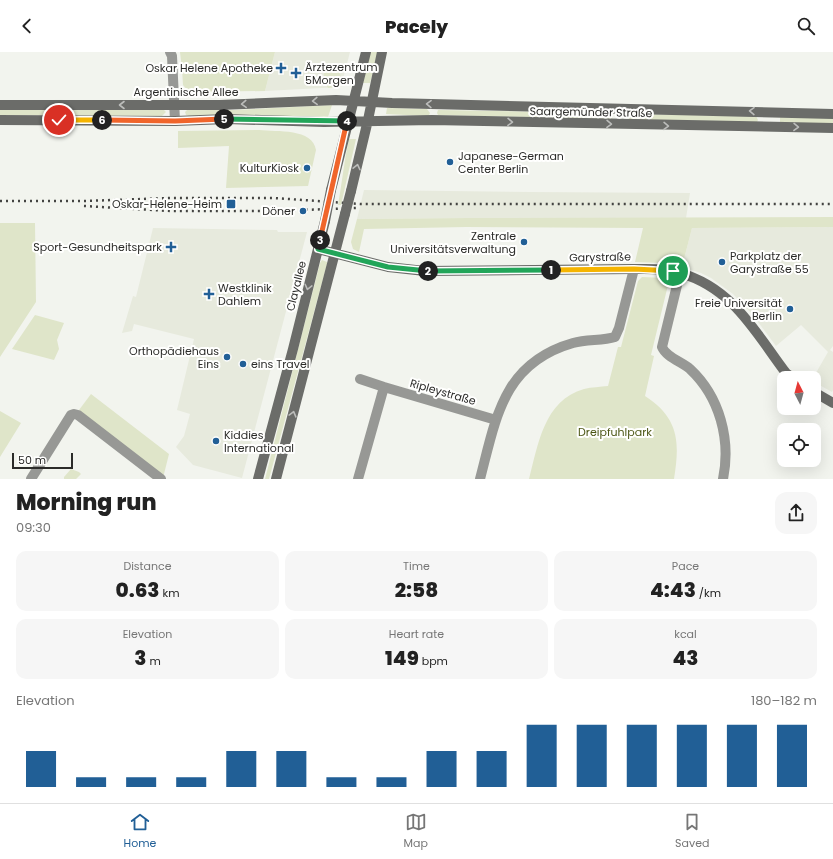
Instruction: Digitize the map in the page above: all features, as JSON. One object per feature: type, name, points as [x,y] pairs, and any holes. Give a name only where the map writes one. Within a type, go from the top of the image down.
[{"type":"main road","name":"Clayallee","points":[[258,479],[293,349],[366,52]]},
{"type":"main road","points":[[276,479],[344,220],[368,120],[382,52]]},
{"type":"main road","name":"Argentinische Allee","points":[[0,105],[220,105],[327,100],[372,102]]},
{"type":"main road","name":"Saargemünder Straße","points":[[372,102],[833,114]]},
{"type":"main road","points":[[0,120],[175,121],[233,119],[324,122],[348,121]]},
{"type":"main road","name":"Saargemünder Straße","points":[[348,121],[432,120],[833,128]]},
{"type":"main road","name":"Garystraße","points":[[318,249],[388,267],[425,271],[634,269],[680,273],[708,285],[732,302],[748,320],[786,371]]},
{"type":"main road","points":[[821,396],[833,403]]},
{"type":"street","points":[[170,52],[172,56],[175,121]]},
{"type":"street","points":[[480,479],[496,420],[504,399],[513,383],[538,358],[552,351],[573,343],[615,337],[619,328],[634,269]]},
{"type":"street","points":[[680,273],[662,347],[668,354],[690,370],[704,386],[714,403],[722,423],[725,440],[726,450],[723,479]]},
{"type":"street","name":"Ripleystraße","points":[[360,379],[384,388],[496,420]]},
{"type":"street","points":[[358,479],[384,388]]},
{"type":"street","points":[[31,479],[71,415],[74,414],[78,415],[161,479]]},
{"type":"shaded area","points":[[275,52],[350,52],[341,87],[265,91]]},
{"type":"shaded area","points":[[364,190],[690,193],[686,218],[357,219]]},
{"type":"shaded area","name":"Freie Universität Berlin","points":[[833,227],[833,346],[830,350],[833,352],[832,392],[821,386],[821,371],[817,371],[828,352],[801,325],[776,346],[752,314],[733,294],[711,278],[682,267],[692,228]]},
{"type":"shaded area","points":[[153,228],[277,230],[278,232],[307,232],[242,478],[193,465],[176,447],[184,436],[190,414],[177,410],[194,339],[134,324],[132,331],[122,333],[133,296],[136,297]]},
{"type":"green space","points":[[180,52],[275,52],[265,91],[189,92],[183,85]]},
{"type":"green space","points":[[370,52],[378,52],[370,83],[363,83]]},
{"type":"green space","points":[[329,68],[335,69],[340,73],[341,85],[338,87],[328,88],[324,81],[324,72]]},
{"type":"green space","points":[[332,105],[328,117],[189,116],[186,115],[185,112],[187,110],[234,110]]},
{"type":"green space","points":[[387,108],[427,109],[430,113],[426,116],[386,114]]},
{"type":"green space","points":[[0,109],[164,110],[166,112],[162,116],[0,115]]},
{"type":"green space","points":[[438,110],[610,113],[613,116],[612,119],[438,115]]},
{"type":"green space","points":[[628,115],[756,116],[758,120],[757,122],[629,120]]},
{"type":"green space","points":[[780,117],[833,118],[833,124],[780,123]]},
{"type":"green space","points":[[259,130],[293,132],[308,138],[313,143],[316,150],[308,186],[226,188],[229,146],[178,148],[178,131]]},
{"type":"green space","points":[[349,139],[356,139],[341,205],[338,205],[346,156]]},
{"type":"green space","points":[[833,217],[833,227],[692,228],[682,267],[662,263],[635,262],[643,228],[466,227],[364,229],[359,252],[353,249],[351,242],[357,219]]},
{"type":"green space","points":[[0,223],[35,223],[36,302],[0,357]]},
{"type":"green space","points":[[322,260],[327,262],[327,264],[269,479],[265,479],[320,263]]},
{"type":"green space","name":"Dreipfuhlpark","points":[[642,277],[665,278],[669,281],[651,355],[654,356],[645,396],[665,413],[671,422],[676,442],[677,454],[674,479],[529,479],[540,438],[551,413],[560,403],[571,395],[584,389],[608,386],[618,347],[621,347],[638,281]]},
{"type":"green space","points":[[35,315],[64,323],[57,340],[59,349],[54,360],[12,349]]},
{"type":"green space","points":[[91,394],[169,454],[163,478],[79,410]]},
{"type":"green space","points":[[0,411],[21,423],[0,457]]},
{"type":"green space","points":[[71,469],[81,474],[76,479],[64,479],[64,477]]},
{"type":"railway","points":[[0,201],[274,198],[361,204],[833,204]]},
{"type":"railway","points":[[84,206],[170,211],[275,211],[356,208]]},
{"type":"place","name":"Oskar Helene Apotheke","points":[[281,68]]},
{"type":"place","name":"Ärztezentrum 5Morgen","points":[[296,73]]},
{"type":"place","name":"Japanese-German Center Berlin","points":[[450,162]]},
{"type":"place","name":"KulturKiosk","points":[[307,168]]},
{"type":"place","name":"Oskar-Helene-Heim","points":[[231,204]]},
{"type":"place","name":"Döner","points":[[303,211]]},
{"type":"place","name":"Zentrale Universitätsverwaltung","points":[[524,242]]},
{"type":"place","name":"Sport-Gesundheitspark","points":[[171,247]]},
{"type":"place","name":"Parkplatz der Garystraße 55","points":[[722,262]]},
{"type":"place","name":"Westklinik Dahlem","points":[[209,294]]},
{"type":"place","name":"Freie Universität Berlin","points":[[790,309]]},
{"type":"place","name":"Orthopädiehaus Eins","points":[[227,357]]},
{"type":"place","name":"eins Travel","points":[[243,364]]},
{"type":"place","name":"Kiddies International","points":[[216,441]]},
{"type":"route","points":[[59,120],[175,121],[260,119],[324,122],[348,121],[318,249],[388,267],[425,271],[634,269],[673,271]]}]
